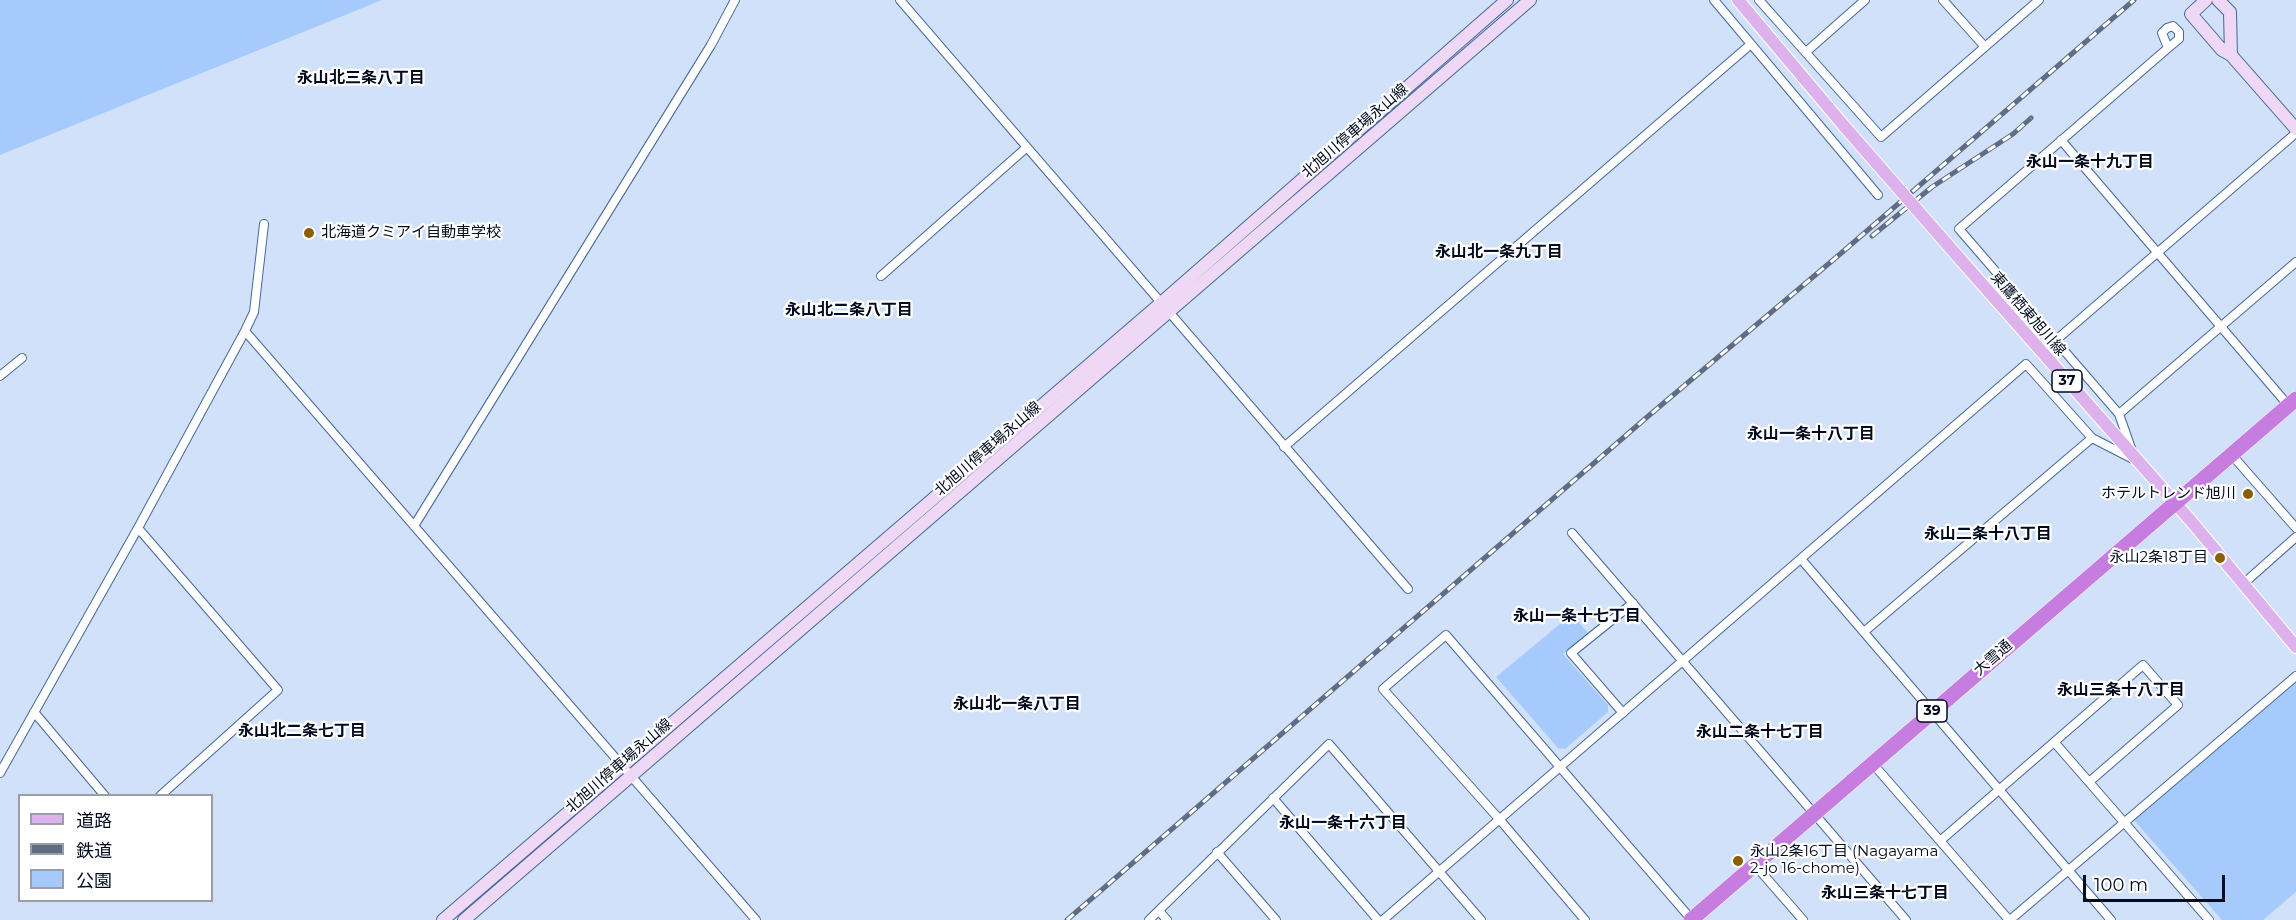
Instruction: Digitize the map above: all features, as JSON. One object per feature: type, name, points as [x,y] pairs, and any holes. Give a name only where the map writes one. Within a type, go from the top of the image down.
[{"type":"highway","name":"大雪通","points":[[1692,920],[2292,402]]},
{"type":"main road","name":"北旭川停車場永山線","points":[[464,920],[1164,308],[1507,0]]},
{"type":"main road","name":"東鷹栖東旭川線","points":[[1738,0],[1844,126],[2174,503],[2296,647]]},
{"type":"main road","points":[[2206,0],[2190,14],[2222,50],[2230,55],[2296,131]]},
{"type":"main road","points":[[2218,0],[2230,12],[2230,55]]},
{"type":"main road","name":"北旭川停車場永山線","points":[[443,920],[623,765],[1527,1]]},
{"type":"street","points":[[414,526],[711,45],[735,0]]},
{"type":"street","points":[[900,0],[1408,589]]},
{"type":"street","points":[[1714,0],[1878,195]]},
{"type":"street","points":[[1759,0],[1881,137],[2039,0]]},
{"type":"street","points":[[1806,52],[1865,0]]},
{"type":"street","points":[[1943,0],[1984,47]]},
{"type":"street","points":[[1284,447],[1750,44]]},
{"type":"street","points":[[2135,459],[2119,414],[1959,228],[2168,48]]},
{"type":"street","points":[[2055,341],[2296,131]]},
{"type":"street","points":[[2061,140],[2221,326],[2292,402]]},
{"type":"street","points":[[881,276],[1026,148]]},
{"type":"street","points":[[0,773],[138,528],[245,331],[254,312],[264,224]]},
{"type":"street","points":[[2119,414],[2294,267]]},
{"type":"street","points":[[245,331],[756,920]]},
{"type":"street","points":[[0,376],[22,358]]},
{"type":"street","points":[[1383,920],[2025,364],[2092,438],[2135,459]]},
{"type":"street","points":[[1865,631],[2092,438]]},
{"type":"street","points":[[2231,454],[2296,528]]},
{"type":"street","points":[[138,528],[278,690],[161,794]]},
{"type":"street","points":[[1572,533],[1906,920]]},
{"type":"street","points":[[2242,585],[2296,537]]},
{"type":"street","points":[[1801,559],[2111,920]]},
{"type":"street","points":[[1623,713],[1571,653],[1633,603]]},
{"type":"street","points":[[1585,920],[1500,820],[1383,689],[1446,635],[1692,920]]},
{"type":"street","points":[[1940,841],[2143,666],[2178,705],[2089,782]]},
{"type":"street","points":[[1873,764],[2009,920],[2296,676]]},
{"type":"street","points":[[34,712],[104,794]]},
{"type":"street","points":[[2055,743],[2209,920]]},
{"type":"street","points":[[1149,920],[1329,744],[1481,920]]},
{"type":"street","points":[[1272,798],[1378,920]]},
{"type":"street","points":[[1217,852],[1276,920]]},
{"type":"street","points":[[1755,865],[1803,920]]},
{"type":"street","points":[[1159,911],[1167,920]]},
{"type":"green space","points":[[0,0],[382,0],[0,155]]},
{"type":"green space","points":[[1572,614],[1588,633],[1563,654],[1608,705],[1608,712],[1565,749],[1558,748],[1496,677]]},
{"type":"green space","points":[[2296,681],[2296,892],[2263,920],[2222,920],[2133,819]]},
{"type":"railway","points":[[1067,920],[1646,418],[2134,0]]},
{"type":"railway","points":[[1872,236],[1932,187],[2013,134],[2031,118]]},
{"type":"place","name":"北海道クミアイ自動車学校","points":[[309,233]]},
{"type":"place","name":"ホテルトレンド旭川","points":[[2248,494]]},
{"type":"place","name":"永山2条18丁目","points":[[2220,558]]},
{"type":"place","name":"永山2条16丁目 (Nagayama 2-jo 16-chome)","points":[[1738,861]]},
{"type":"district","name":"永山北三条八丁目","points":[[361,78]]},
{"type":"district","name":"永山一条十九丁目","points":[[2090,162]]},
{"type":"district","name":"永山北一条九丁目","points":[[1499,252]]},
{"type":"district","name":"永山北二条八丁目","points":[[849,310]]},
{"type":"district","name":"永山一条十八丁目","points":[[1811,434]]},
{"type":"district","name":"永山二条十八丁目","points":[[1988,534]]},
{"type":"district","name":"永山一条十七丁目","points":[[1577,616]]},
{"type":"district","name":"永山三条十八丁目","points":[[2121,690]]},
{"type":"district","name":"永山北一条八丁目","points":[[1017,704]]},
{"type":"district","name":"永山北二条七丁目","points":[[302,731]]},
{"type":"district","name":"永山二条十七丁目","points":[[1760,732]]},
{"type":"district","name":"永山一条十六丁目","points":[[1343,823]]},
{"type":"district","name":"永山三条十七丁目","points":[[1885,893]]}]
